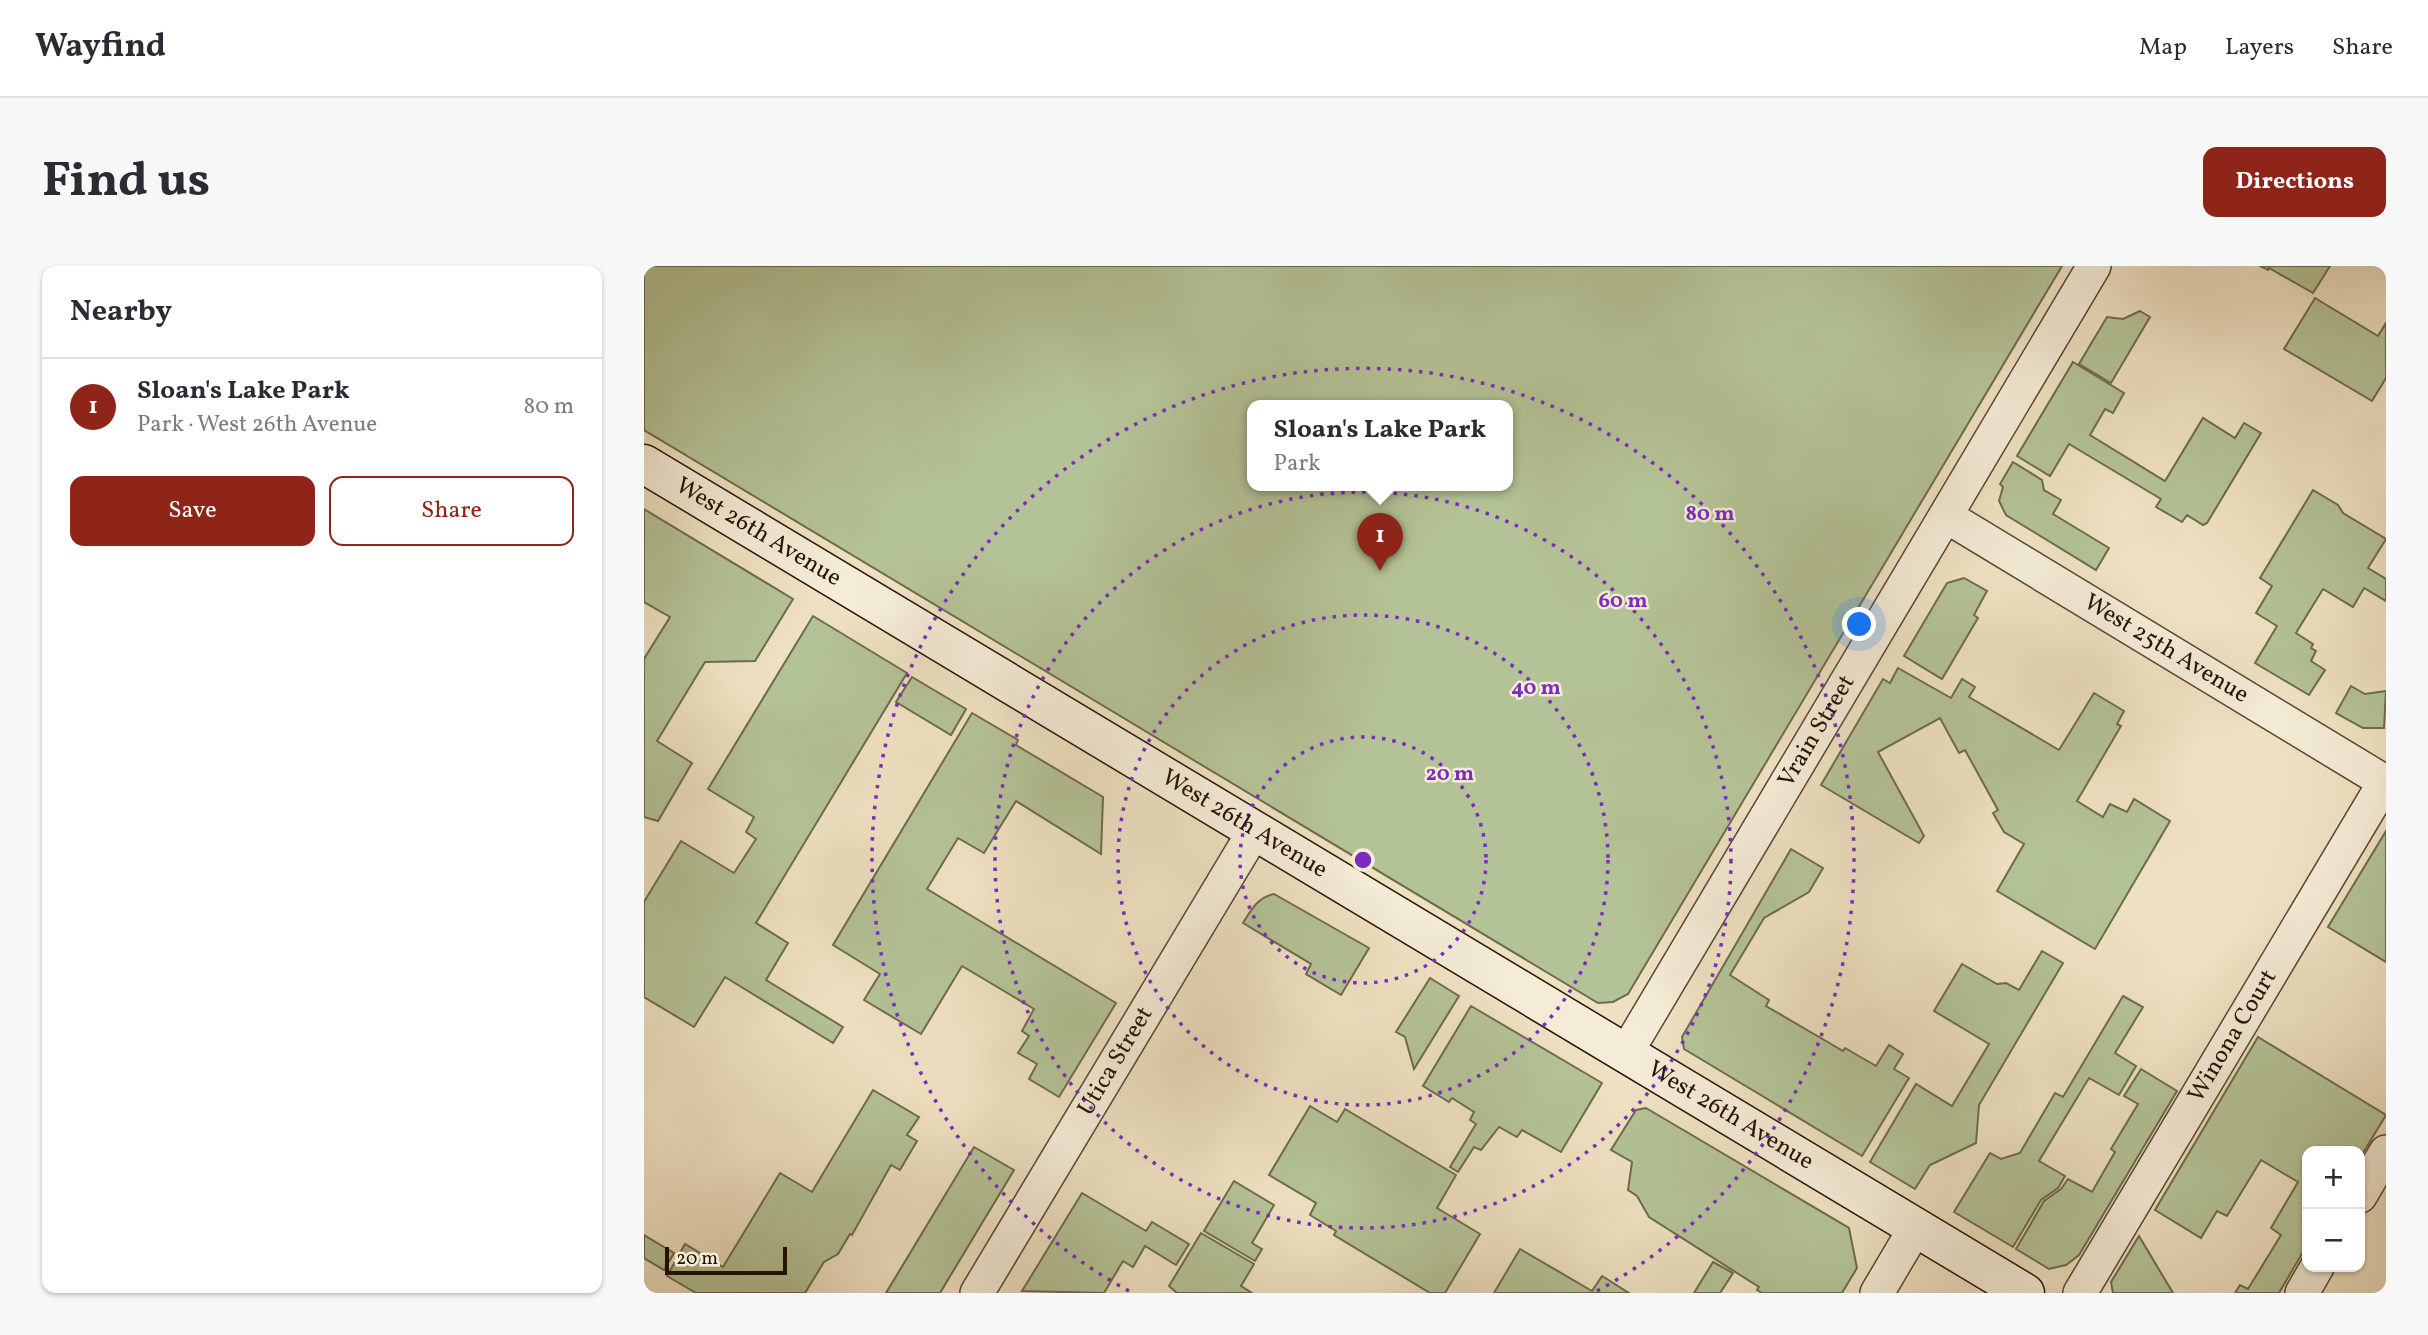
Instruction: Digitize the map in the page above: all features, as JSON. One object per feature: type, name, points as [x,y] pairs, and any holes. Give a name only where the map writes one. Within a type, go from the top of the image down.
[{"type":"street","name":"Vrain Street","points":[[1626,1053],[2094,266]]},
{"type":"street","name":"West 26th Avenue","points":[[644,464],[2025,1293]]},
{"type":"street","name":"West 25th Avenue","points":[[1946,516],[2385,781]]},
{"type":"street","name":"Winona Court","points":[[2080,1293],[2385,781]]},
{"type":"street","name":"Utica Street","points":[[977,1293],[1255,830]]},
{"type":"street","points":[[2365,1188],[2386,1152]]},
{"type":"street","points":[[1877,1293],[1916,1227]]},
{"type":"street","points":[[2302,1293],[2314,1272]]},
{"type":"green space","points":[[644,266],[2062,266],[1628,994],[1613,1002],[1598,1003],[644,430]]},
{"type":"green space","points":[[2260,266],[2330,266],[2313,293],[2269,268],[2268,270]]},
{"type":"green space","points":[[2315,298],[2378,336],[2386,323],[2386,378],[2372,401],[2284,349]]},
{"type":"green space","points":[[2140,311],[2150,317],[2111,383],[2079,364],[2107,317],[2123,319]]},
{"type":"green space","points":[[2073,362],[2124,393],[2113,413],[2105,409],[2090,435],[2165,481],[2203,418],[2235,438],[2244,423],[2261,433],[2207,523],[2203,525],[2187,515],[2182,522],[2156,507],[2161,499],[2069,444],[2050,476],[2017,456]]},
{"type":"green space","points":[[2013,462],[2042,480],[2044,490],[2061,500],[2053,514],[2109,548],[2096,570],[2006,515],[1999,501],[2003,487],[2000,484]]},
{"type":"green space","points":[[2313,490],[2338,505],[2343,513],[2386,539],[2368,568],[2386,579],[2386,601],[2364,588],[2353,607],[2323,589],[2296,633],[2313,644],[2311,648],[2316,651],[2311,661],[2325,670],[2309,695],[2255,663],[2277,626],[2256,613],[2272,586],[2260,578]]},
{"type":"green space","points":[[644,509],[793,599],[755,661],[705,662],[657,741],[692,763],[658,821],[644,817],[644,659],[670,617],[644,602]]},
{"type":"green space","points":[[1964,578],[1987,591],[1974,615],[1978,618],[1942,679],[1904,656],[1947,583]]},
{"type":"green space","points":[[813,616],[907,673],[756,923],[788,943],[766,980],[843,1027],[833,1043],[725,977],[694,1027],[644,997],[644,902],[681,841],[734,873],[756,839],[746,832],[754,817],[708,789]]},
{"type":"green space","points":[[1898,668],[1951,698],[1962,679],[1975,687],[1969,697],[2059,750],[2094,693],[2124,711],[2117,724],[2121,726],[2077,801],[2103,817],[2110,804],[2127,812],[2134,799],[2170,821],[2095,949],[1997,891],[2024,844],[2004,832],[1993,813],[1998,810],[1965,750],[1959,753],[1940,718],[1878,752],[1924,836],[1919,843],[1821,785],[1883,679],[1890,683]]},
{"type":"green space","points":[[912,677],[966,709],[951,735],[896,702]]},
{"type":"green space","points":[[2351,686],[2365,694],[2386,691],[2384,728],[2363,728],[2336,713]]},
{"type":"green space","points":[[972,713],[1018,740],[1016,745],[1103,797],[1101,854],[1016,801],[984,853],[958,838],[927,889],[1116,1003],[1059,1097],[1029,1079],[1037,1064],[1018,1053],[1029,1036],[1022,1031],[1034,1009],[962,966],[921,1034],[864,1000],[880,974],[833,945]]},
{"type":"green space","points":[[2386,831],[2386,962],[2328,927]]},
{"type":"green space","points":[[1791,849],[1823,868],[1809,892],[1764,918],[1730,975],[1769,1000],[1766,1006],[1843,1051],[1845,1048],[1876,1066],[1889,1045],[1903,1054],[1894,1069],[1909,1078],[1862,1156],[1684,1049],[1682,1037]]},
{"type":"green space","points":[[1274,894],[1369,948],[1341,995],[1306,974],[1311,964],[1243,923],[1259,901]]},
{"type":"green space","points":[[2042,951],[2063,963],[1979,1105],[1976,1143],[1930,1165],[1915,1189],[1870,1162],[1916,1084],[1952,1106],[1989,1044],[1934,1011],[1962,964],[1997,984],[2006,983],[2019,990]]},
{"type":"green space","points":[[1430,978],[1459,996],[1414,1069],[1405,1037],[1396,1032]]},
{"type":"green space","points":[[2123,996],[2143,1007],[2115,1053],[2136,1066],[2119,1095],[2089,1078],[2039,1161],[2065,1176],[2058,1188],[2041,1200],[2013,1247],[1954,1212],[1990,1153],[2001,1159],[2020,1153],[2055,1093],[2063,1097]]},
{"type":"green space","points":[[1471,1006],[1602,1083],[1561,1152],[1522,1130],[1517,1137],[1499,1127],[1481,1150],[1474,1147],[1458,1172],[1450,1167],[1476,1124],[1470,1120],[1474,1112],[1452,1098],[1449,1102],[1423,1086]]},
{"type":"green space","points":[[2258,1037],[2386,1115],[2365,1150],[2365,1146],[2302,1146],[2302,1254],[2279,1293],[2235,1293],[2240,1285],[2248,1289],[2281,1235],[2271,1228],[2298,1182],[2261,1160],[2227,1216],[2217,1211],[2201,1238],[2155,1210]]},
{"type":"green space","points":[[2141,1069],[2177,1091],[2079,1255],[2066,1265],[2049,1269],[2016,1249],[2044,1201],[2061,1189],[2068,1179],[2092,1192],[2115,1152],[2111,1149],[2138,1104],[2124,1096]]},
{"type":"green space","points":[[873,1090],[919,1117],[907,1135],[917,1141],[900,1170],[891,1165],[852,1235],[850,1234],[838,1254],[824,1262],[805,1293],[696,1293],[667,1276],[685,1244],[723,1267],[780,1173],[812,1192]]},
{"type":"green space","points":[[1310,1106],[1337,1122],[1345,1109],[1456,1175],[1437,1208],[1480,1234],[1445,1293],[1430,1293],[1334,1235],[1336,1231],[1310,1215],[1316,1203],[1269,1175]]},
{"type":"green space","points":[[1646,1108],[1849,1228],[1857,1268],[1842,1293],[1762,1293],[1757,1290],[1759,1287],[1649,1217],[1637,1196],[1628,1190],[1632,1162],[1611,1150],[1636,1110]]},
{"type":"green space","points":[[974,1147],[1014,1170],[940,1293],[886,1293]]},
{"type":"green space","points":[[1234,1181],[1274,1205],[1252,1243],[1262,1249],[1255,1261],[1204,1231]]},
{"type":"green space","points":[[1082,1193],[1146,1231],[1152,1222],[1189,1244],[1176,1265],[1145,1246],[1133,1267],[1123,1261],[1104,1293],[1022,1291]]},
{"type":"green space","points":[[1201,1233],[1254,1264],[1241,1286],[1252,1293],[1177,1293],[1169,1286]]},
{"type":"green space","points":[[644,1235],[674,1253],[664,1270],[644,1258]]},
{"type":"green space","points":[[2139,1236],[2173,1293],[2113,1293],[2111,1282]]},
{"type":"green space","points":[[1520,1249],[1592,1291],[1602,1276],[1629,1293],[1494,1293]]},
{"type":"green space","points":[[1713,1262],[1733,1273],[1720,1293],[1694,1293]]},
{"type":"place","name":"Sloan's Lake Park","points":[[1380,571]]}]
